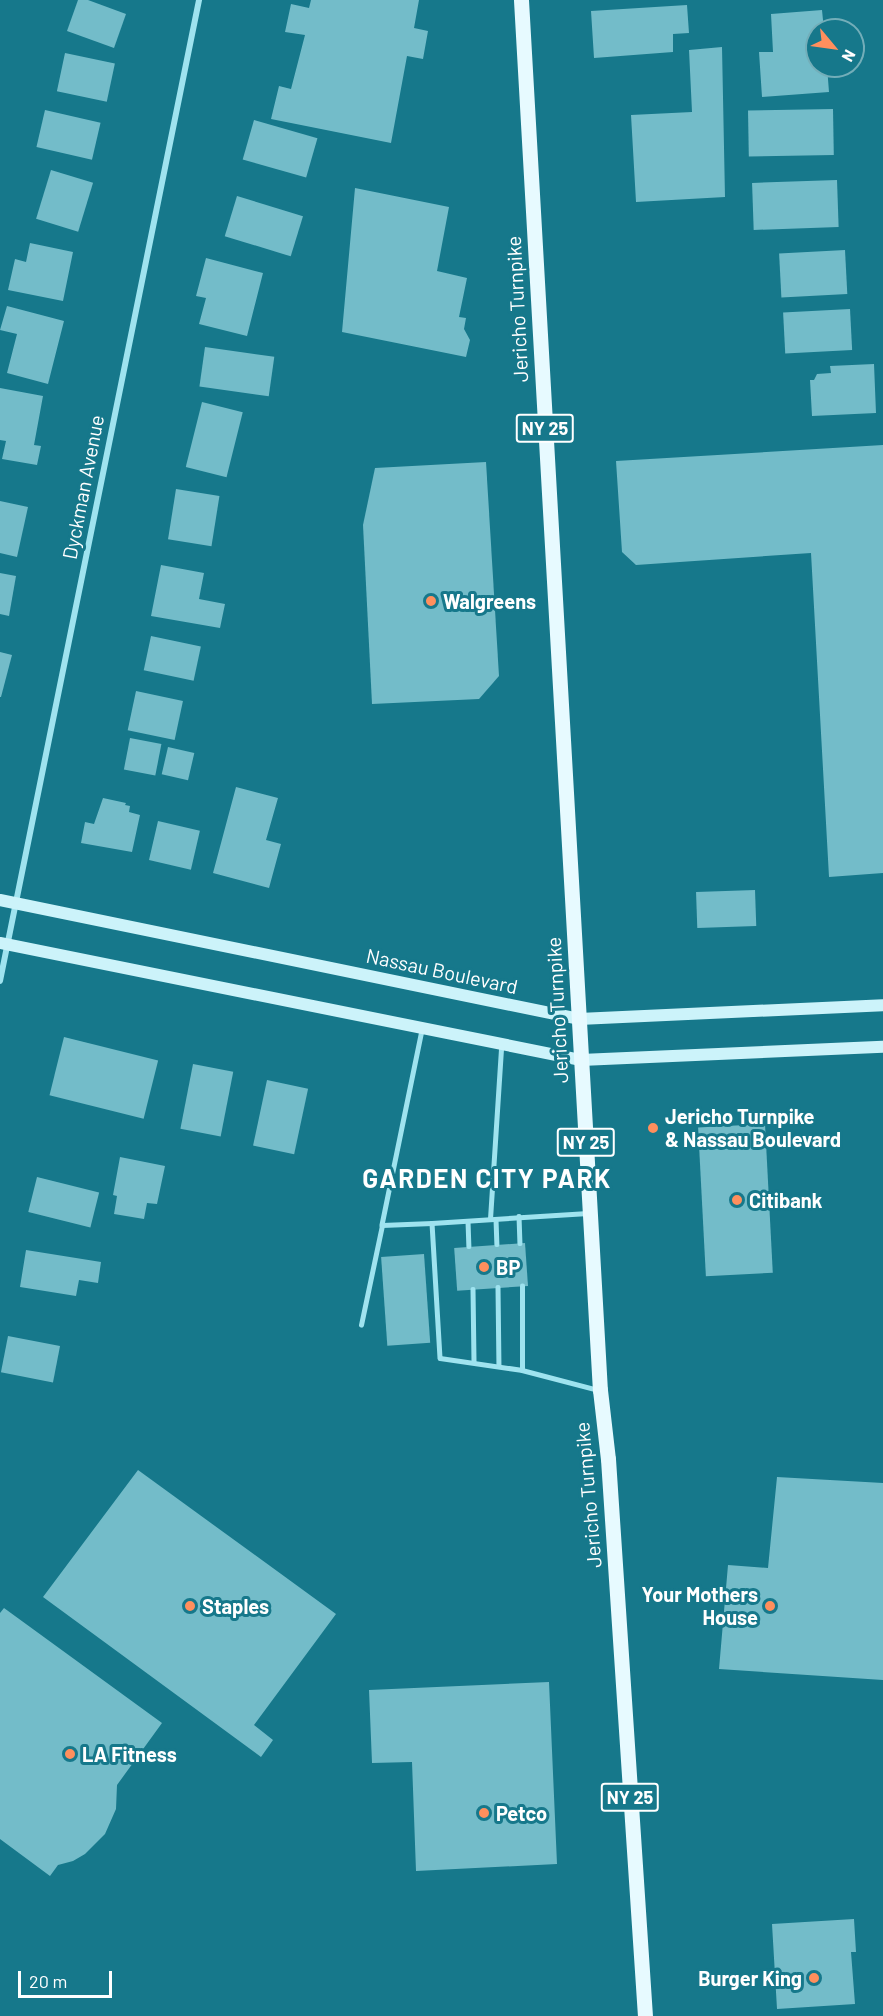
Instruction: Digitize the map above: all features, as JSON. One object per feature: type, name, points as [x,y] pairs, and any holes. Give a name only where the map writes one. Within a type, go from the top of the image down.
[{"type":"main road","name":"Jericho Turnpike","points":[[521,0],[600,1390],[608,1459],[645,2016]]},
{"type":"main road","name":"Nassau Boulevard","points":[[0,900],[579,1019],[883,1005]]},
{"type":"main road","points":[[4,944],[581,1060],[883,1047]]},
{"type":"street","name":"Dyckman Avenue","points":[[0,981],[4,944],[16,904],[199,0]]},
{"type":"lane","points":[[361,1325],[422,1028]]},
{"type":"lane","points":[[497,1244],[493,1219],[502,1044]]},
{"type":"lane","points":[[382,1225],[591,1213]]},
{"type":"lane","points":[[519,1216],[520,1243]]},
{"type":"lane","points":[[468,1221],[469,1246]]},
{"type":"lane","points":[[432,1223],[440,1358],[522,1370],[600,1390]]},
{"type":"lane","points":[[522,1286],[522,1370]]},
{"type":"lane","points":[[498,1287],[499,1366]]},
{"type":"lane","points":[[473,1289],[474,1362]]},
{"type":"building","points":[[78,0],[88,0],[126,14],[114,48],[67,31]]},
{"type":"building","points":[[311,0],[419,0],[414,28],[428,31],[423,59],[407,56],[391,143],[271,119],[279,86],[291,89],[305,35],[285,32],[291,4],[309,8]]},
{"type":"building","points":[[687,5],[689,33],[673,34],[673,52],[594,58],[591,11]]},
{"type":"building","points":[[822,10],[823,18],[805,18],[805,78],[828,78],[829,92],[762,97],[759,52],[773,52],[771,14]]},
{"type":"building","points":[[722,47],[725,197],[636,202],[631,115],[692,112],[689,50]]},
{"type":"building","points":[[65,53],[115,64],[107,102],[57,91]]},
{"type":"building","points":[[833,109],[834,155],[749,156],[748,110]]},
{"type":"building","points":[[45,110],[101,123],[92,160],[36,147]]},
{"type":"building","points":[[254,120],[317,138],[306,178],[243,159]]},
{"type":"building","points":[[51,170],[93,183],[78,232],[36,219]]},
{"type":"building","points":[[837,180],[839,227],[754,230],[752,183]]},
{"type":"building","points":[[355,188],[449,207],[437,271],[467,278],[459,317],[466,318],[464,329],[470,340],[466,357],[342,332]]},
{"type":"building","points":[[237,196],[303,216],[291,256],[225,236]]},
{"type":"building","points":[[30,243],[73,252],[63,301],[8,290],[15,259],[26,262]]},
{"type":"building","points":[[845,250],[847,294],[781,297],[779,253]]},
{"type":"building","points":[[206,258],[263,273],[247,336],[199,324],[206,298],[196,296]]},
{"type":"building","points":[[7,306],[64,321],[48,384],[7,373],[17,334],[0,330]]},
{"type":"building","points":[[850,309],[852,350],[785,353],[783,313]]},
{"type":"building","points":[[205,347],[274,357],[269,396],[199,387]]},
{"type":"building","points":[[874,364],[876,413],[812,416],[810,380],[814,380],[817,374],[831,373],[830,366]]},
{"type":"building","points":[[0,388],[43,396],[34,445],[41,446],[37,465],[2,459],[6,441],[0,440]]},
{"type":"building","points":[[202,402],[243,412],[227,477],[186,467]]},
{"type":"building","points":[[883,445],[883,873],[829,877],[811,553],[636,565],[622,552],[616,461]]},
{"type":"building","name":"Walgreens","points":[[486,462],[499,676],[479,699],[372,704],[363,525],[375,468]]},
{"type":"building","points":[[176,489],[219,496],[211,546],[168,539]]},
{"type":"building","points":[[0,501],[28,507],[17,557],[0,553]]},
{"type":"building","points":[[161,565],[204,573],[199,599],[225,604],[220,628],[151,616]]},
{"type":"building","points":[[0,573],[16,576],[9,616],[0,614]]},
{"type":"building","points":[[151,636],[201,647],[194,681],[144,670]]},
{"type":"building","points":[[0,652],[12,655],[1,697],[0,697]]},
{"type":"building","points":[[136,691],[183,701],[175,740],[128,730]]},
{"type":"building","points":[[130,738],[161,744],[155,776],[124,769]]},
{"type":"building","points":[[168,747],[194,753],[188,780],[162,774]]},
{"type":"building","points":[[236,787],[278,798],[266,840],[281,844],[269,888],[213,873]]},
{"type":"building","points":[[103,798],[126,803],[125,805],[130,806],[129,812],[140,815],[132,852],[81,843],[85,822],[94,824]]},
{"type":"building","points":[[158,821],[200,831],[191,870],[149,860]]},
{"type":"building","points":[[755,890],[756,926],[697,928],[696,892]]},
{"type":"building","points":[[64,1037],[158,1060],[144,1119],[49,1095]]},
{"type":"building","points":[[193,1064],[233,1072],[221,1137],[180,1129]]},
{"type":"building","points":[[267,1080],[308,1089],[294,1154],[253,1146]]},
{"type":"building","name":"Citibank","points":[[765,1124],[773,1273],[706,1276],[698,1128]]},
{"type":"building","points":[[120,1157],[165,1166],[157,1204],[147,1203],[144,1219],[114,1214],[117,1196],[113,1195]]},
{"type":"building","points":[[37,1177],[99,1192],[90,1227],[28,1212]]},
{"type":"building","points":[[525,1243],[528,1286],[457,1291],[454,1248]]},
{"type":"building","points":[[26,1250],[101,1262],[98,1283],[79,1280],[76,1296],[20,1287]]},
{"type":"building","points":[[424,1254],[430,1343],[387,1346],[381,1257]]},
{"type":"building","points":[[8,1336],[60,1346],[53,1382],[1,1372]]},
{"type":"building","name":"Staples","points":[[138,1470],[336,1614],[254,1725],[273,1740],[261,1757],[43,1597]]},
{"type":"building","points":[[777,1477],[883,1483],[883,1680],[719,1669],[728,1565],[768,1568]]},
{"type":"building","name":"LA Fitness","points":[[4,1608],[162,1723],[117,1785],[116,1809],[105,1834],[85,1854],[73,1861],[58,1865],[50,1876],[0,1839],[0,1613]]},
{"type":"building","name":"Petco","points":[[549,1682],[557,1864],[416,1871],[412,1762],[372,1763],[369,1690]]},
{"type":"building","name":"Burger King","points":[[854,1919],[856,1952],[851,1952],[855,2004],[777,2009],[772,1924]]},
{"type":"place","name":"Walgreens","points":[[431,601]]},
{"type":"place","name":"Jericho Turnpike & Nassau Boulevard","points":[[653,1128]]},
{"type":"place","name":"Citibank","points":[[737,1200]]},
{"type":"place","name":"BP","points":[[484,1267]]},
{"type":"place","name":"Staples","points":[[190,1606]]},
{"type":"place","name":"Your Mothers House","points":[[770,1606]]},
{"type":"place","name":"LA Fitness","points":[[70,1754]]},
{"type":"place","name":"Petco","points":[[484,1813]]},
{"type":"place","name":"Burger King","points":[[814,1978]]},
{"type":"district","name":"GARDEN CITY PARK","points":[[487,1178]]}]
